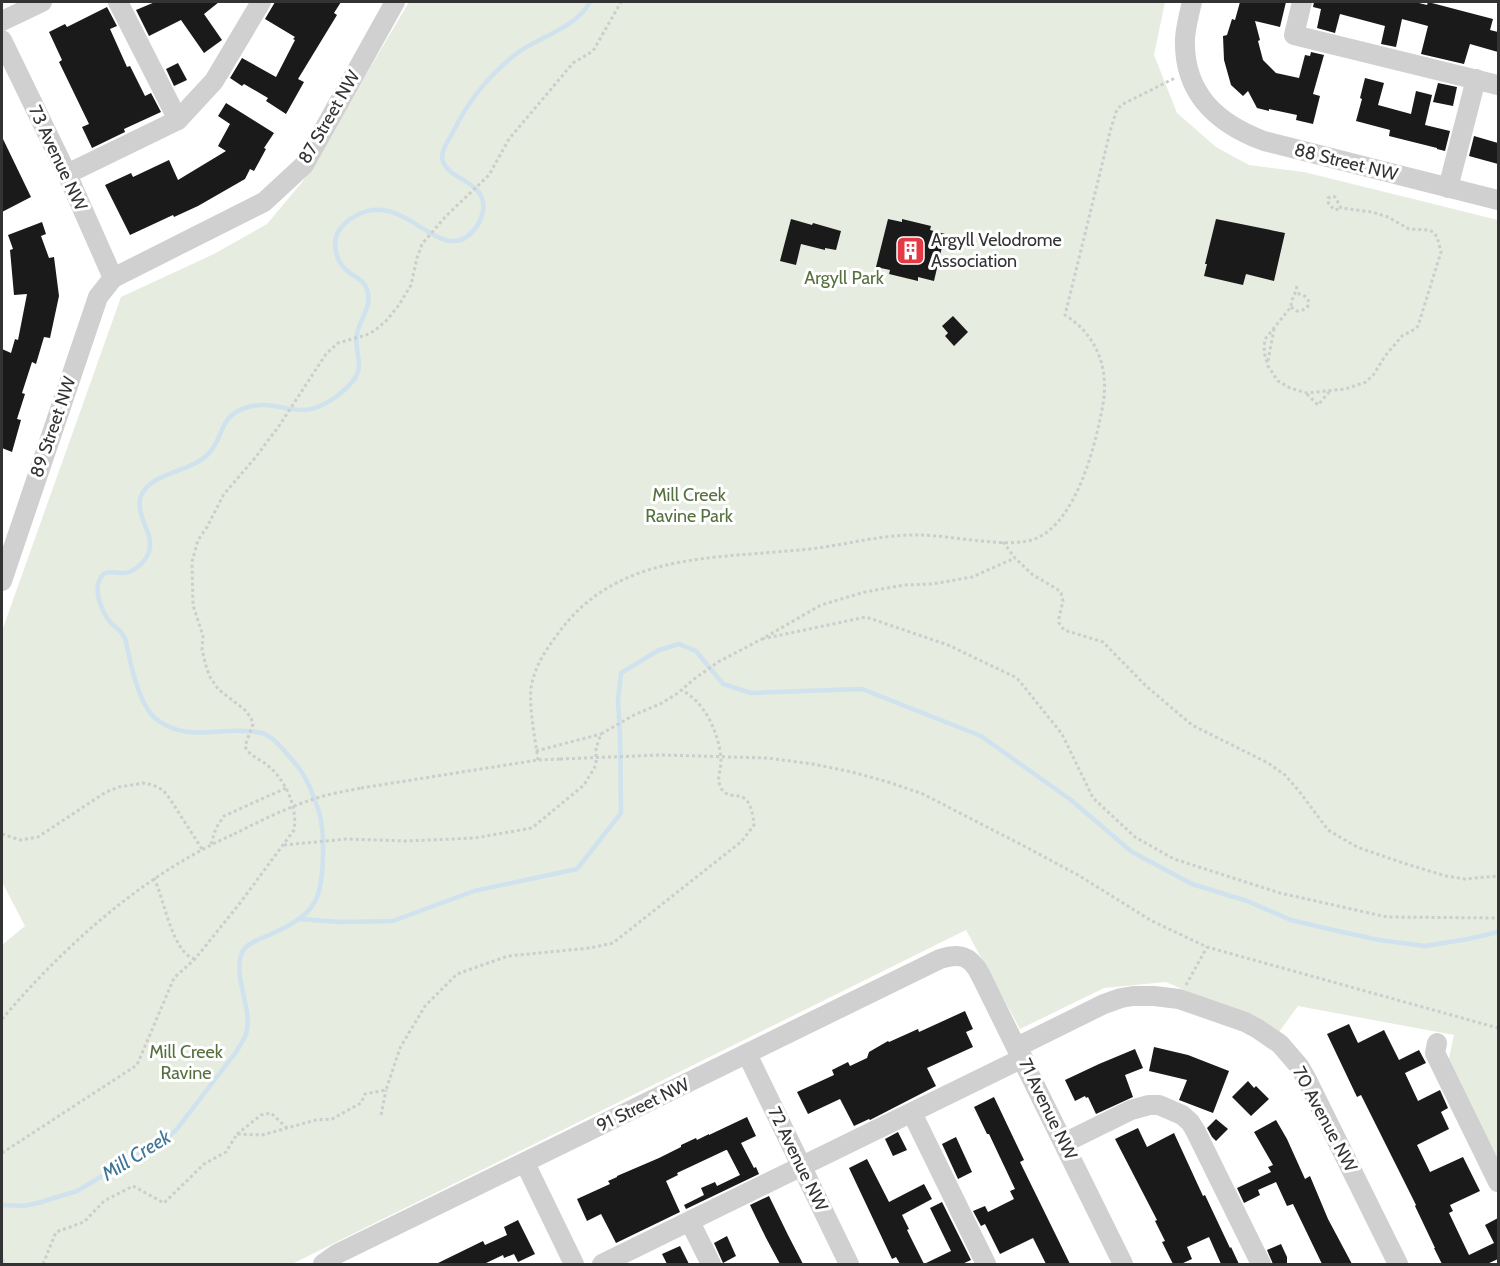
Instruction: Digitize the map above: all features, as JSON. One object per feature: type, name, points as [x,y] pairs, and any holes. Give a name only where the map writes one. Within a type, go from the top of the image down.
[{"type":"street","points":[[2,21],[42,2]]},
{"type":"street","points":[[118,2],[178,120]]},
{"type":"street","points":[[67,174],[178,120],[214,81],[261,2]]},
{"type":"street","name":"87 Street NW","points":[[113,278],[264,202],[304,165],[395,2]]},
{"type":"street","name":"88 Street NW","points":[[1192,2],[1186,25],[1185,52],[1191,78],[1204,103],[1226,122],[1264,141],[1498,200]]},
{"type":"street","points":[[1302,2],[1294,35],[1498,85]]},
{"type":"street","name":"73 Avenue NW","points":[[2,40],[67,174],[113,278]]},
{"type":"street","points":[[1448,188],[1476,79]]},
{"type":"street","name":"89 Street NW","points":[[2,581],[98,297],[113,278]]},
{"type":"street","name":"91 Street NW","points":[[323,1264],[337,1254],[940,959],[954,956],[967,958]]},
{"type":"street","name":"71 Avenue NW","points":[[967,958],[976,967],[1020,1053],[1123,1264]]},
{"type":"street","points":[[602,1264],[912,1113],[1095,1008],[1133,996],[1179,999]]},
{"type":"street","name":"70 Avenue NW","points":[[1179,999],[1245,1022],[1258,1029],[1280,1044],[1299,1066],[1398,1264]]},
{"type":"street","points":[[1437,1043],[1435,1053],[1498,1182]]},
{"type":"street","name":"72 Avenue NW","points":[[747,1054],[849,1264]]},
{"type":"street","points":[[1064,1143],[1140,1107],[1159,1105],[1182,1114],[1195,1130],[1261,1264]]},
{"type":"street","points":[[912,1113],[986,1264]]},
{"type":"street","points":[[525,1163],[574,1264]]},
{"type":"street","points":[[690,1222],[711,1264]]},
{"type":"path","points":[[2,1153],[137,1065],[174,978],[195,959],[294,830],[296,821],[286,788],[269,766],[247,751],[245,746],[254,724],[251,718],[218,689],[206,666],[202,636],[193,605],[192,562],[198,540],[224,494],[279,426],[327,354],[338,343],[374,331],[399,306],[411,285],[422,244],[446,216],[489,174],[509,139],[573,63],[593,51],[621,2]]},
{"type":"path","points":[[538,760],[531,688],[541,659],[565,624],[581,607],[622,579],[657,568],[700,559],[800,550],[893,536],[923,535],[1003,542],[1029,541],[1051,529],[1063,517],[1079,487],[1099,425],[1106,389],[1104,372],[1095,344],[1083,328],[1065,315],[1102,164],[1116,112],[1121,105],[1176,78]]},
{"type":"path","points":[[1307,394],[1345,389],[1366,382],[1374,374],[1385,356],[1402,336],[1415,330],[1418,326],[1441,252],[1437,237],[1429,230],[1409,229],[1372,212],[1341,208],[1335,212],[1328,198],[1335,197],[1341,208]]},
{"type":"path","points":[[1297,286],[1291,306],[1265,339],[1264,347],[1268,366],[1284,386],[1307,394],[1318,402],[1329,392]]},
{"type":"path","points":[[1291,306],[1301,311],[1309,305],[1308,298],[1296,293]]},
{"type":"path","points":[[1268,366],[1275,328]]},
{"type":"path","points":[[1003,542],[1015,558],[1033,574],[1061,593],[1063,601],[1059,623],[1064,630],[1103,642],[1146,686],[1192,725],[1268,762],[1285,775],[1328,830],[1357,847],[1446,876],[1465,879],[1498,876]]},
{"type":"path","points":[[536,751],[606,732],[634,715],[662,703],[718,662],[821,605],[865,592],[972,577],[1015,558]]},
{"type":"path","points":[[762,639],[866,617],[948,645],[1017,678],[1062,734],[1093,798],[1135,837],[1174,860],[1280,893],[1387,917],[1498,918]]},
{"type":"path","points":[[381,1115],[386,1090],[400,1048],[424,1006],[457,974],[508,956],[590,948],[613,943],[742,841],[754,825],[753,814],[745,797],[730,795],[723,791],[718,780],[721,757],[711,722],[695,699],[681,690]]},
{"type":"path","points":[[284,845],[347,839],[406,841],[475,838],[532,828],[584,785],[596,765],[596,748],[601,734]]},
{"type":"path","points":[[2,1019],[60,956],[132,894],[202,849],[274,814],[333,793],[538,760],[662,755],[767,758],[813,764],[888,782],[923,794],[1078,875],[1152,921],[1207,947],[1498,1028]]},
{"type":"path","points":[[2,834],[20,840],[38,837],[106,792],[143,783],[163,790],[202,849]]},
{"type":"path","points":[[211,844],[216,828],[224,816],[286,788]]},
{"type":"path","points":[[154,878],[175,938],[181,949],[190,958],[195,959]]},
{"type":"path","points":[[1179,999],[1207,947]]},
{"type":"path","points":[[237,1134],[262,1135],[315,1120],[332,1119],[362,1103],[365,1094],[386,1090]]},
{"type":"path","points":[[43,1264],[56,1232],[84,1221],[104,1201],[133,1186],[164,1203],[204,1164],[226,1152],[237,1134],[261,1115],[271,1113],[287,1128]]},
{"type":"green space","name":"Mill Creek Ravine Park","points":[[409,2],[1165,2],[1154,55],[1177,113],[1216,147],[1249,165],[1304,172],[1498,220],[1498,1159],[1448,1063],[1454,1035],[1298,1006],[1279,1032],[1166,982],[1104,988],[1020,1029],[966,930],[292,1264],[2,1264],[2,945],[25,926],[2,882],[2,631],[121,297],[214,254],[267,224],[303,181]]},
{"type":"building","points":[[155,2],[219,2],[204,14],[222,40],[204,53],[181,20],[149,36],[136,10]]},
{"type":"building","points":[[275,2],[341,2],[334,13],[337,15],[298,79],[304,82],[286,114],[266,101],[268,98],[230,78],[242,58],[276,77],[295,37],[265,19]]},
{"type":"building","points":[[1240,2],[1286,2],[1280,27],[1255,21],[1263,60],[1276,73],[1299,78],[1305,55],[1310,56],[1311,52],[1324,55],[1313,94],[1320,96],[1313,124],[1296,120],[1297,115],[1257,108],[1248,91],[1243,96],[1231,85],[1224,60],[1223,36],[1227,35],[1232,19],[1235,20]]},
{"type":"building","points":[[1314,2],[1415,2],[1427,5],[1428,2],[1493,19],[1490,30],[1498,32],[1498,52],[1470,44],[1464,64],[1421,54],[1428,26],[1402,19],[1396,47],[1381,44],[1385,26],[1340,14],[1335,33],[1317,28],[1321,9],[1313,7]]},
{"type":"building","points":[[107,7],[117,26],[110,29],[127,67],[130,66],[145,96],[151,93],[161,112],[124,129],[125,132],[92,148],[82,127],[89,124],[59,62],[62,60],[49,32],[65,24],[67,27]]},
{"type":"building","points":[[178,63],[187,80],[174,86],[166,69]]},
{"type":"building","points":[[1365,78],[1384,83],[1378,105],[1411,114],[1416,91],[1432,95],[1425,125],[1450,131],[1445,151],[1389,136],[1390,130],[1356,121]]},
{"type":"building","points":[[1438,83],[1457,87],[1453,106],[1433,102]]},
{"type":"building","points":[[226,103],[274,133],[264,148],[266,149],[254,171],[250,169],[245,179],[198,206],[130,235],[105,185],[131,173],[133,177],[169,160],[178,180],[226,151],[218,146],[230,124],[218,116]]},
{"type":"building","points":[[1474,136],[1498,143],[1498,164],[1469,156]]},
{"type":"building","points":[[2,137],[31,197],[2,212]]},
{"type":"building","points":[[791,219],[841,231],[836,250],[825,248],[825,250],[801,244],[796,265],[780,261]]},
{"type":"building","name":"Argyll Velodrome Association","points":[[888,219],[902,222],[902,219],[931,226],[930,230],[945,234],[934,281],[918,277],[918,281],[889,274],[890,270],[876,267]]},
{"type":"building","points":[[1216,219],[1285,233],[1274,281],[1246,274],[1243,285],[1204,276]]},
{"type":"building","points":[[42,222],[46,234],[41,236],[49,258],[54,257],[59,296],[50,338],[44,337],[36,364],[32,362],[22,393],[25,394],[17,419],[21,420],[12,452],[2,448],[2,349],[11,353],[15,339],[18,340],[27,294],[14,295],[10,250],[13,249],[8,235]]},
{"type":"building","points":[[953,316],[968,332],[954,346],[945,336],[948,333],[942,326]]},
{"type":"building","points":[[965,1011],[973,1029],[966,1032],[973,1047],[927,1068],[936,1086],[854,1126],[840,1099],[808,1114],[797,1092],[834,1075],[832,1070],[848,1062],[850,1066],[867,1058],[869,1052],[888,1041],[918,1029],[919,1032]]},
{"type":"building","points":[[1349,1024],[1358,1043],[1384,1030],[1399,1060],[1419,1050],[1426,1063],[1405,1073],[1418,1101],[1440,1090],[1448,1108],[1441,1112],[1449,1129],[1417,1145],[1430,1172],[1463,1157],[1480,1191],[1450,1205],[1453,1211],[1449,1213],[1469,1255],[1494,1243],[1485,1225],[1498,1218],[1498,1259],[1487,1264],[1442,1264],[1416,1205],[1361,1095],[1357,1097],[1327,1034]]},
{"type":"building","points":[[1154,1047],[1188,1055],[1229,1071],[1213,1113],[1179,1100],[1187,1080],[1149,1071]]},
{"type":"building","points":[[1135,1049],[1143,1068],[1125,1075],[1133,1097],[1096,1114],[1088,1097],[1085,1096],[1075,1101],[1065,1080]]},
{"type":"building","points":[[1248,1081],[1269,1099],[1251,1116],[1232,1097]]},
{"type":"building","points":[[994,1097],[1024,1160],[1020,1162],[1070,1264],[1046,1264],[1033,1238],[1000,1254],[985,1224],[981,1226],[973,1211],[985,1206],[988,1212],[1014,1199],[1010,1191],[1015,1189],[974,1107]]},
{"type":"building","points":[[747,1117],[756,1136],[741,1143],[759,1174],[686,1209],[684,1205],[704,1195],[701,1188],[715,1182],[717,1186],[740,1175],[726,1150],[677,1173],[678,1175],[666,1181],[680,1212],[616,1243],[601,1214],[587,1221],[577,1199],[610,1184],[608,1181],[617,1176],[659,1158],[681,1145]]},
{"type":"building","points":[[1216,1119],[1228,1129],[1216,1141],[1207,1128]]},
{"type":"building","points":[[1276,1120],[1305,1179],[1310,1176],[1328,1219],[1352,1264],[1322,1264],[1293,1204],[1287,1206],[1276,1182],[1258,1190],[1260,1195],[1244,1203],[1237,1188],[1271,1172],[1268,1167],[1273,1165],[1254,1132]]},
{"type":"building","points":[[1138,1128],[1147,1147],[1174,1133],[1203,1196],[1205,1195],[1239,1264],[1221,1264],[1209,1237],[1187,1247],[1192,1259],[1181,1264],[1173,1264],[1162,1242],[1165,1241],[1155,1221],[1157,1220],[1115,1139]]},
{"type":"building","points":[[898,1132],[907,1150],[893,1156],[885,1139]]},
{"type":"building","points":[[956,1137],[972,1172],[958,1179],[942,1144]]},
{"type":"building","points":[[867,1159],[889,1202],[924,1184],[932,1199],[902,1215],[924,1264],[900,1264],[896,1257],[892,1259],[849,1168]]},
{"type":"building","points":[[769,1196],[803,1264],[780,1264],[766,1238],[750,1205]]},
{"type":"building","points":[[942,1202],[971,1260],[962,1264],[924,1264],[951,1251],[930,1208]]},
{"type":"building","points":[[518,1220],[535,1254],[518,1262],[514,1254],[504,1258],[503,1255],[484,1264],[436,1264],[483,1241],[485,1245],[507,1235],[504,1227]]},
{"type":"building","points":[[727,1236],[736,1256],[723,1263],[714,1243]]},
{"type":"building","points":[[1281,1244],[1287,1257],[1287,1263],[1273,1264],[1267,1250]]},
{"type":"building","points":[[680,1246],[689,1264],[667,1264],[662,1254]]},
{"type":"waterway","name":"Mill Creek","points":[[2,1205],[24,1206],[77,1191],[177,1129],[236,1052],[245,1036],[248,1020],[239,966],[245,948],[252,942],[287,927],[305,914],[318,895],[322,872],[321,821],[312,793],[300,769],[276,742],[262,733],[188,732],[167,726],[156,719],[145,706],[124,637],[108,619],[101,606],[98,595],[100,579],[105,573],[128,572],[136,569],[142,563],[149,552],[150,545],[140,510],[141,496],[153,482],[203,459],[215,445],[226,421],[231,416],[245,408],[261,405],[295,410],[317,407],[337,396],[353,381],[359,369],[357,333],[369,298],[367,288],[346,270],[337,257],[335,246],[338,232],[351,218],[373,210],[388,211],[403,216],[442,239],[454,241],[465,238],[471,233],[481,219],[483,201],[474,188],[447,169],[442,158],[445,146],[472,99],[497,71],[525,48],[566,26],[590,2]]},
{"type":"waterway","points":[[300,919],[339,922],[393,921],[474,891],[577,869],[621,813],[618,700],[621,673],[659,650],[679,644],[696,651],[723,684],[751,693],[862,689],[981,736],[1071,800],[1132,852],[1192,884],[1247,901],[1291,920],[1379,940],[1425,946],[1498,932]]},
{"type":"waterway","name":"Mill Creek","points":[[2,1259],[4,1264]]},
{"type":"place","name":"Argyll Velodrome Association","points":[[910,250]]},
{"type":"park label","name":"Argyll Park","points":[[844,278]]},
{"type":"park label","name":"Mill Creek Ravine","points":[[186,1062]]}]
